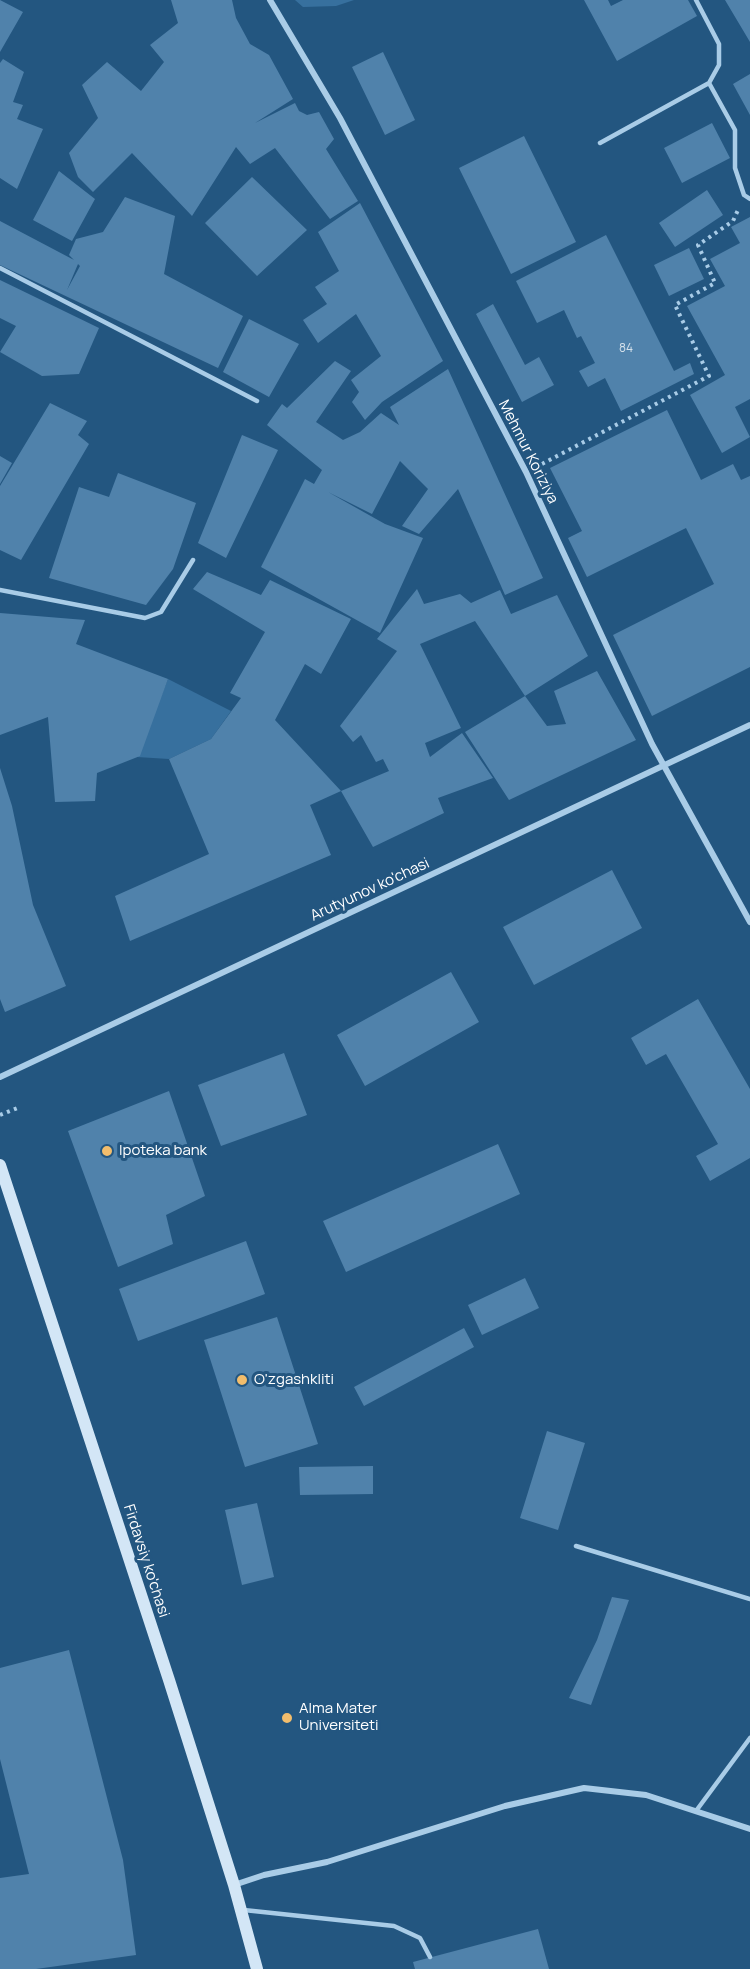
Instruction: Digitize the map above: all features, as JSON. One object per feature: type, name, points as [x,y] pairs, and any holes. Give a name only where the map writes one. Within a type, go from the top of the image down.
[{"type":"main road","name":"Firdavsiy ko'chasi","points":[[0,1165],[234,1885],[257,1969]]},
{"type":"street","name":"Mehmur Koriziya","points":[[270,0],[340,118],[526,472],[663,766],[750,922]]},
{"type":"street","name":"Arutyunov ko'chasi","points":[[0,1077],[750,725]]},
{"type":"street","points":[[234,1885],[264,1875],[327,1862],[505,1806],[584,1788],[646,1795],[750,1828]]},
{"type":"lane","points":[[600,143],[709,83],[719,65],[719,44],[696,0]]},
{"type":"lane","points":[[709,83],[735,130],[735,168],[744,195],[750,198]]},
{"type":"lane","points":[[0,268],[257,401]]},
{"type":"lane","points":[[0,591],[145,618],[161,612],[194,560]]},
{"type":"lane","points":[[576,1546],[750,1599]]},
{"type":"lane","points":[[696,1811],[750,1738]]},
{"type":"lane","points":[[240,1910],[394,1926],[420,1938],[430,1957]]},
{"type":"path","points":[[526,472],[710,376],[675,305],[715,283],[698,245],[733,220],[744,195]]},
{"type":"path","points":[[0,1115],[20,1107]]},
{"type":"shaded area","points":[[295,0],[354,0],[336,6],[303,7]]},
{"type":"shaded area","points":[[168,679],[231,711],[211,739],[169,759],[137,757]]},
{"type":"building","points":[[0,0],[23,12],[0,52]]},
{"type":"building","points":[[171,0],[232,0],[236,18],[250,44],[269,55],[293,99],[255,123],[295,103],[299,111],[307,115],[319,112],[334,139],[326,149],[358,201],[330,219],[275,148],[250,164],[236,147],[192,216],[132,153],[93,192],[78,177],[69,153],[98,118],[82,85],[107,62],[141,91],[164,62],[150,45],[178,23]]},
{"type":"building","points":[[584,0],[608,0],[611,6],[623,0],[688,0],[697,16],[617,61]]},
{"type":"building","points":[[725,0],[750,0],[750,42]]},
{"type":"building","points":[[383,52],[415,120],[385,135],[352,67]]},
{"type":"building","points":[[3,59],[24,72],[13,102],[23,105],[17,119],[43,129],[17,189],[0,178],[0,63]]},
{"type":"building","points":[[750,74],[750,115],[733,84]]},
{"type":"building","points":[[712,123],[730,158],[682,183],[664,148]]},
{"type":"building","points":[[524,136],[576,242],[511,274],[459,168]]},
{"type":"building","points":[[59,171],[95,199],[72,241],[33,220]]},
{"type":"building","points":[[252,177],[307,230],[257,276],[205,223]]},
{"type":"building","points":[[707,190],[723,215],[675,247],[659,223]]},
{"type":"building","points":[[125,197],[175,216],[164,274],[243,316],[218,368],[0,265],[0,221],[74,260],[69,255],[76,239],[103,232]],"holes":[[[78,264],[80,266],[67,290]]]},
{"type":"building","points":[[360,203],[443,361],[382,402],[365,420],[352,402],[359,392],[351,380],[381,356],[356,314],[318,343],[303,320],[327,304],[315,287],[339,271],[318,232]]},
{"type":"building","points":[[750,217],[750,399],[735,407],[750,437],[722,453],[690,395],[725,375],[687,306],[725,286],[710,259],[740,243],[731,227]]},
{"type":"building","points":[[606,235],[674,371],[690,363],[694,374],[621,411],[605,378],[588,387],[579,371],[595,363],[581,336],[577,338],[564,310],[537,323],[516,281]]},
{"type":"building","points":[[689,248],[704,279],[669,296],[654,265]]},
{"type":"building","points":[[0,280],[99,328],[79,374],[42,376],[0,352],[16,326],[0,318]]},
{"type":"building","points":[[493,304],[525,365],[539,357],[554,385],[522,402],[476,314]]},
{"type":"building","points":[[249,319],[299,344],[269,397],[223,372]]},
{"type":"building","points":[[335,361],[351,371],[316,422],[343,440],[360,432],[381,413],[399,425],[390,407],[448,369],[543,578],[505,595],[458,489],[419,534],[402,526],[428,489],[400,461],[372,514],[328,492],[385,524],[423,538],[380,633],[261,567],[305,479],[314,484],[322,470],[267,425],[282,404],[287,408]]},
{"type":"building","points":[[50,403],[87,421],[78,435],[89,444],[21,560],[0,550],[0,486]]},
{"type":"building","points":[[667,410],[701,480],[733,464],[741,480],[750,476],[750,667],[652,716],[613,635],[714,584],[686,528],[587,577],[568,538],[582,531],[550,468]]},
{"type":"building","points":[[242,435],[278,450],[226,558],[198,543]]},
{"type":"building","points":[[0,456],[12,463],[0,484]]},
{"type":"building","points":[[118,473],[196,503],[173,569],[146,605],[49,578],[79,487],[109,497]]},
{"type":"building","points":[[207,572],[261,595],[270,580],[351,619],[321,674],[305,664],[275,720],[341,791],[310,805],[331,855],[130,941],[115,896],[209,854],[169,759],[211,739],[241,698],[230,693],[265,632],[193,589]]},
{"type":"building","points":[[417,589],[424,604],[460,594],[471,603],[500,590],[511,614],[557,595],[588,656],[525,696],[475,621],[420,644],[461,728],[425,743],[430,757],[462,733],[493,778],[438,798],[444,813],[373,847],[341,791],[389,771],[383,759],[376,762],[361,735],[353,742],[340,726],[397,651],[377,639]]},
{"type":"building","points":[[0,613],[85,620],[76,644],[168,679],[140,756],[97,773],[95,801],[55,802],[48,717],[0,735]]},
{"type":"building","points":[[597,671],[636,740],[509,800],[465,732],[525,696],[547,726],[566,724],[554,691]]},
{"type":"building","points":[[0,768],[12,806],[33,905],[66,986],[5,1012],[0,999]]},
{"type":"building","points":[[612,870],[642,928],[534,985],[503,927]]},
{"type":"building","points":[[451,972],[479,1022],[365,1086],[337,1035]]},
{"type":"building","points":[[698,999],[750,1089],[750,1158],[710,1181],[696,1156],[718,1144],[666,1054],[646,1065],[631,1038]]},
{"type":"building","points":[[284,1053],[307,1115],[221,1146],[198,1085]]},
{"type":"building","points":[[169,1091],[205,1196],[166,1215],[173,1244],[118,1267],[68,1131]]},
{"type":"building","points":[[498,1144],[520,1194],[346,1272],[323,1221]]},
{"type":"building","points":[[246,1241],[265,1294],[138,1341],[119,1289]]},
{"type":"building","points":[[525,1278],[539,1308],[482,1335],[468,1305]]},
{"type":"building","points":[[277,1317],[318,1444],[245,1467],[204,1340]]},
{"type":"building","points":[[464,1328],[474,1347],[364,1406],[354,1387]]},
{"type":"building","points":[[547,1431],[585,1443],[558,1530],[520,1518]]},
{"type":"building","points":[[373,1466],[373,1494],[300,1495],[299,1467]]},
{"type":"building","points":[[257,1503],[274,1577],[242,1585],[225,1510]]},
{"type":"building","points":[[612,1597],[629,1600],[591,1705],[569,1698],[597,1640]]},
{"type":"building","points":[[69,1650],[123,1860],[136,1955],[36,1969],[0,1969],[0,1878],[29,1874],[0,1759],[0,1668]]},
{"type":"building","points":[[538,1929],[549,1969],[415,1969],[413,1962]]},
{"type":"place","name":"Ipoteka bank","points":[[107,1151]]},
{"type":"place","name":"O'zgashkliti","points":[[242,1380]]},
{"type":"place","name":"Alma Mater Universiteti","points":[[287,1718]]}]
